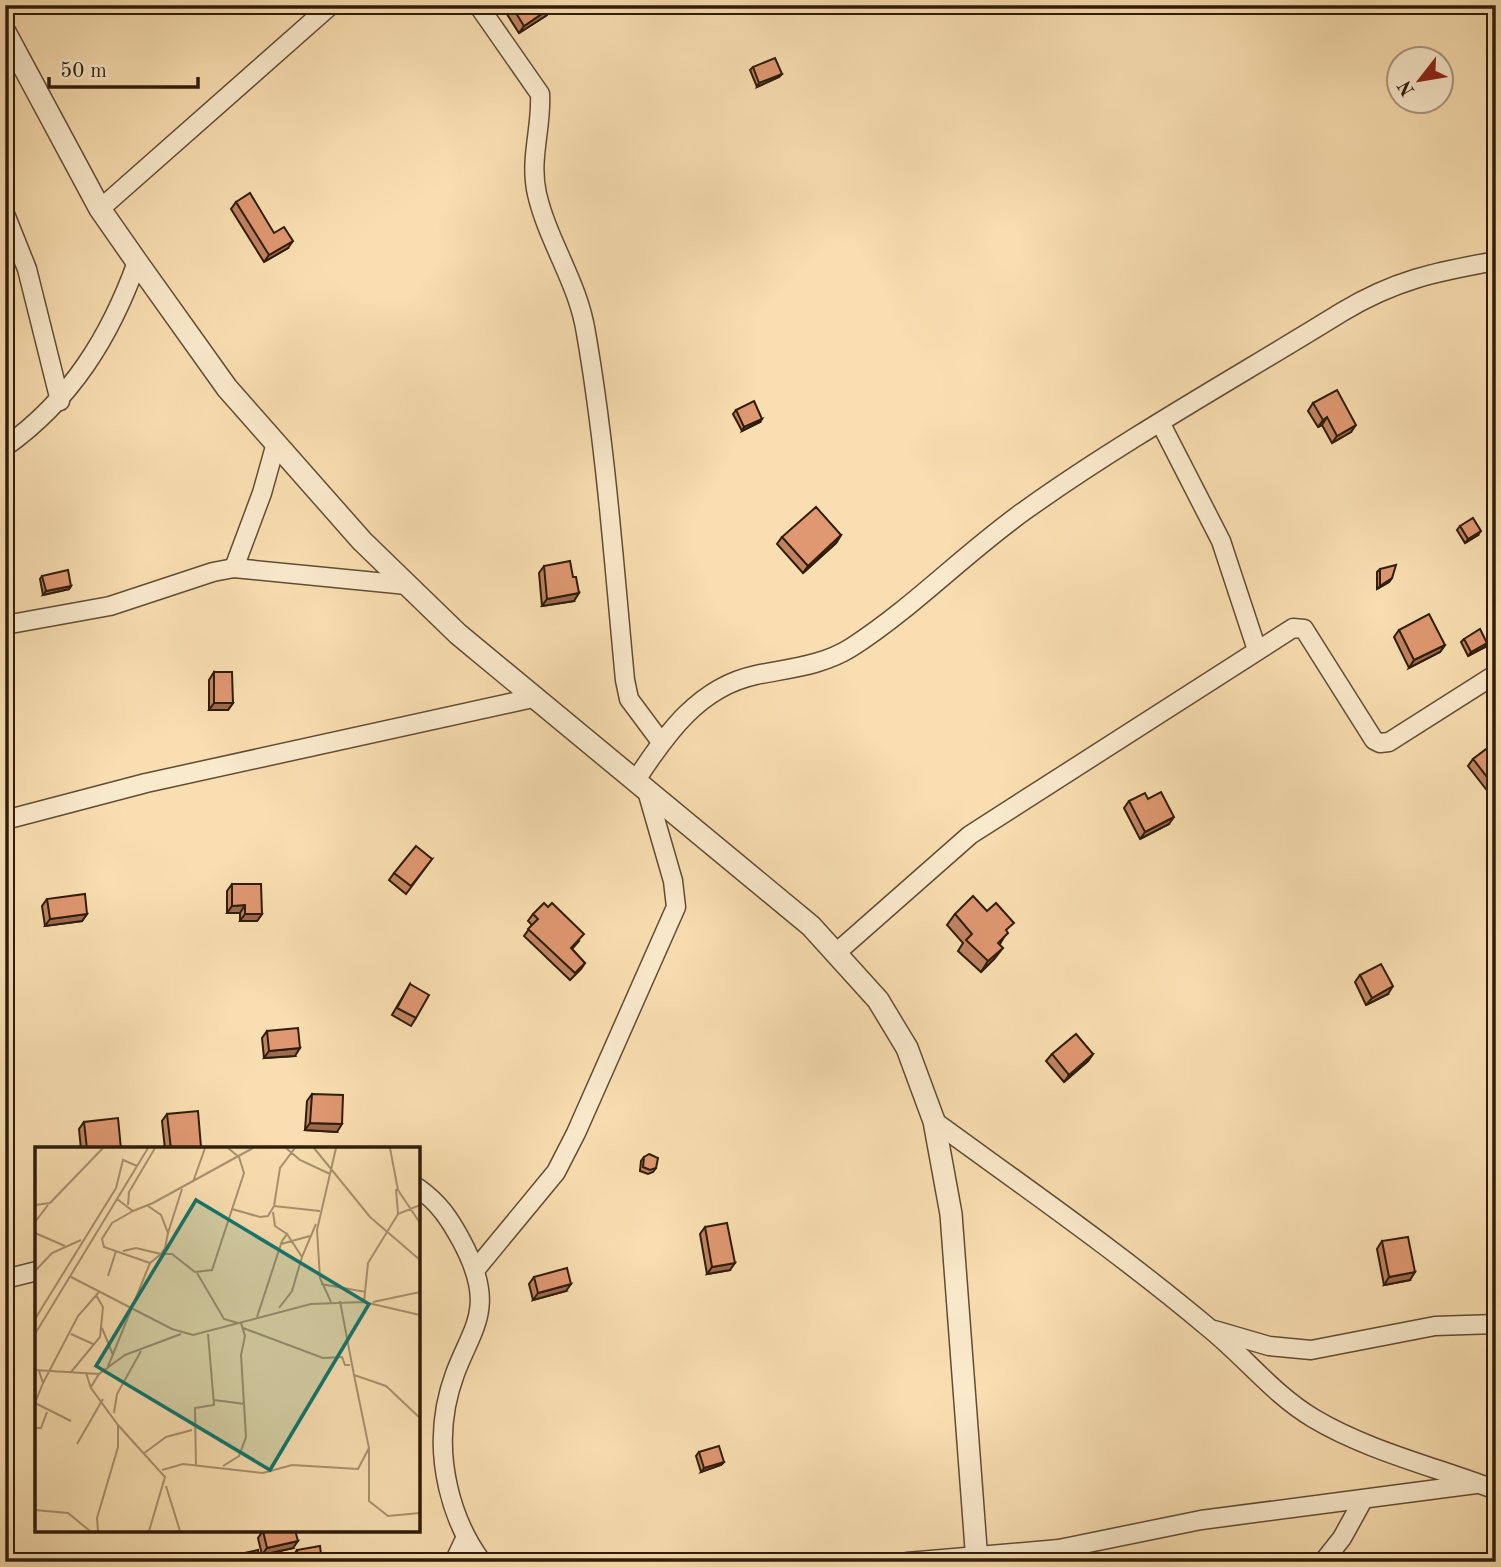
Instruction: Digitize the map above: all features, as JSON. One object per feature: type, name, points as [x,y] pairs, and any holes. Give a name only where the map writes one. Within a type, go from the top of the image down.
[{"type":"street","points":[[100,209],[331,5]]},
{"type":"street","points":[[478,5],[540,94],[534,154],[535,182],[540,205],[581,303],[606,480],[625,680],[629,699],[661,742]]},
{"type":"street","points":[[7,41],[100,209],[137,262],[228,388],[362,541],[533,698],[811,926],[878,1000],[907,1048],[934,1121],[951,1214],[977,1558]]},
{"type":"street","points":[[5,214],[27,269],[60,401]]},
{"type":"street","points":[[476,1269],[556,1172],[576,1133],[676,907],[673,881],[641,785],[661,742],[677,721],[707,695],[754,676],[802,668],[849,649],[888,623],[1027,509],[1378,290],[1412,278],[1496,261]]},
{"type":"street","points":[[5,447],[60,401],[105,338],[137,262]]},
{"type":"street","points":[[1161,424],[1221,541],[1257,650]]},
{"type":"street","points":[[234,568],[262,493],[276,443]]},
{"type":"street","points":[[5,625],[110,606],[213,572],[234,568],[407,585]]},
{"type":"street","points":[[836,953],[970,835],[1293,628],[1304,629],[1374,740],[1380,743],[1389,742],[1496,674]]},
{"type":"street","points":[[5,820],[146,783],[533,698]]},
{"type":"street","points":[[934,1121],[1107,1247],[1211,1329],[1272,1388],[1314,1419],[1360,1440],[1488,1487]]},
{"type":"street","points":[[420,1190],[446,1212],[476,1269],[481,1291],[481,1309],[447,1404],[443,1433],[448,1486],[464,1538],[482,1562]]},
{"type":"street","points":[[5,1279],[35,1272]]},
{"type":"street","points":[[1211,1329],[1269,1346],[1311,1350],[1435,1326],[1496,1324]]},
{"type":"street","points":[[908,1562],[1059,1549],[1200,1520],[1488,1487]]},
{"type":"street","points":[[1323,1562],[1342,1538],[1363,1500]]},
{"type":"street","points":[[454,1562],[464,1538]]},
{"type":"building","points":[[511,5],[551,5],[552,7],[524,26]]},
{"type":"building","points":[[775,58],[782,74],[759,83],[753,67]]},
{"type":"building","points":[[250,193],[274,233],[284,227],[293,241],[269,255],[236,202]]},
{"type":"building","points":[[1337,390],[1356,425],[1337,436],[1327,417],[1323,420],[1313,403]]},
{"type":"building","points":[[754,401],[762,419],[744,427],[736,410]]},
{"type":"building","points":[[816,507],[841,535],[808,566],[782,537]]},
{"type":"building","points":[[1473,518],[1481,531],[1468,539],[1460,526]]},
{"type":"building","points":[[570,561],[579,593],[547,599],[544,566]]},
{"type":"building","points":[[1396,565],[1392,578],[1380,586],[1380,569]]},
{"type":"building","points":[[68,570],[71,586],[46,591],[42,576]]},
{"type":"building","points":[[1429,614],[1445,645],[1414,660],[1399,630]]},
{"type":"building","points":[[1480,629],[1487,643],[1471,652],[1464,639]]},
{"type":"building","points":[[214,672],[232,672],[233,703],[214,703]]},
{"type":"building","points":[[1494,743],[1496,785],[1494,786],[1473,759]]},
{"type":"building","points":[[1161,792],[1174,817],[1145,832],[1129,801],[1145,793],[1148,799]]},
{"type":"building","points":[[416,846],[432,859],[411,886],[394,873]]},
{"type":"building","points":[[232,884],[261,884],[262,914],[245,914],[245,905],[232,906]]},
{"type":"building","points":[[85,894],[87,914],[50,919],[47,899]]},
{"type":"building","points":[[973,896],[987,911],[996,903],[1014,923],[998,943],[1003,948],[988,961],[966,940],[972,934],[955,914]]},
{"type":"building","points":[[544,903],[548,907],[552,903],[584,934],[571,948],[585,963],[575,973],[528,929],[538,919],[533,914]]},
{"type":"building","points":[[1381,964],[1393,986],[1372,998],[1360,975]]},
{"type":"building","points":[[410,984],[429,995],[416,1018],[397,1008]]},
{"type":"building","points":[[298,1028],[300,1048],[269,1051],[267,1031]]},
{"type":"building","points":[[1076,1034],[1093,1054],[1069,1075],[1052,1054]]},
{"type":"building","points":[[312,1094],[343,1095],[342,1124],[310,1123]]},
{"type":"building","points":[[198,1111],[201,1147],[171,1147],[167,1114]]},
{"type":"building","points":[[118,1118],[121,1147],[87,1147],[84,1122]]},
{"type":"building","points":[[649,1154],[658,1158],[656,1168],[650,1170],[643,1167],[644,1157]]},
{"type":"building","points":[[727,1223],[735,1263],[712,1267],[705,1227]]},
{"type":"building","points":[[1408,1237],[1415,1272],[1389,1277],[1382,1241]]},
{"type":"building","points":[[567,1268],[571,1284],[538,1293],[534,1277]]},
{"type":"building","points":[[719,1446],[724,1462],[704,1468],[699,1452]]},
{"type":"building","points":[[263,1532],[296,1532],[298,1541],[267,1548]]},
{"type":"building","points":[[320,1546],[322,1562],[299,1562],[297,1550]]},
{"type":"building","points":[[258,1550],[260,1562],[202,1562]]}]
